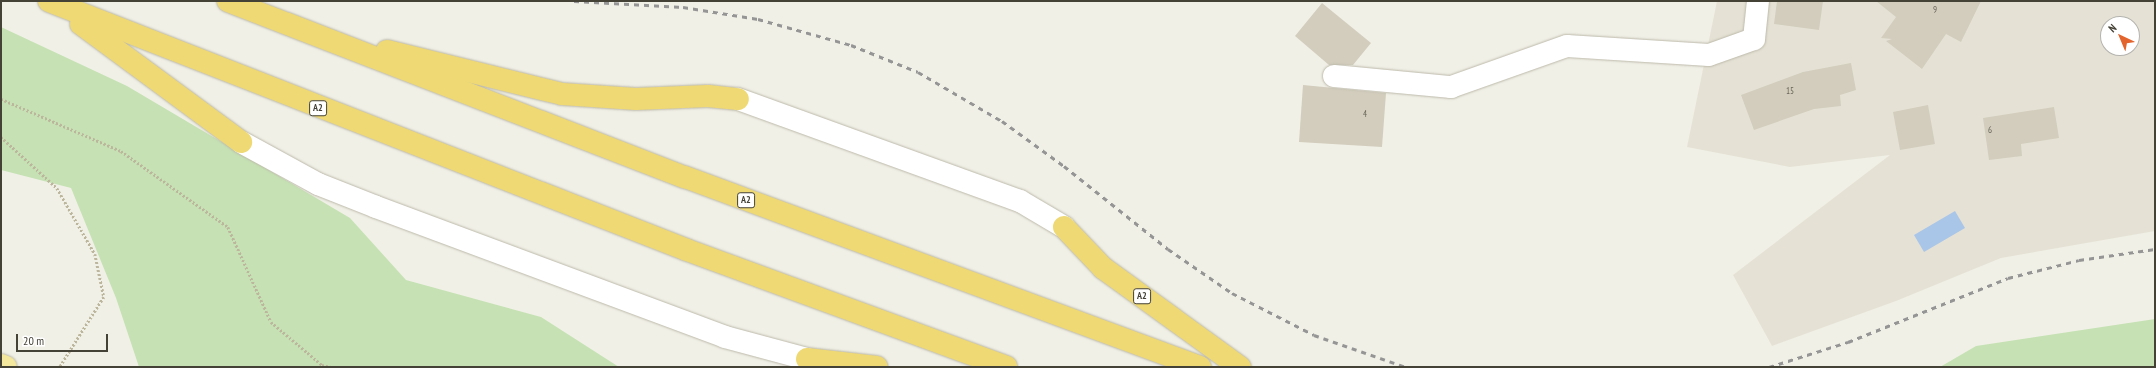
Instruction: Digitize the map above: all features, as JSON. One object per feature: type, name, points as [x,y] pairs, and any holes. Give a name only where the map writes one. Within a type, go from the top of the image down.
[{"type":"highway","points":[[45,1],[109,42],[241,142]]},
{"type":"highway","name":"A2","points":[[50,1],[687,250],[1006,367]]},
{"type":"highway","name":"A2","points":[[228,1],[295,28],[825,230],[1200,367]]},
{"type":"highway","name":"A2","points":[[295,28],[562,94],[636,99],[708,96],[738,99]]},
{"type":"highway","name":"A2","points":[[1064,227],[1104,268],[1240,367]]},
{"type":"highway","points":[[808,359],[877,367]]},
{"type":"main road","points":[[1,365],[6,367]]},
{"type":"street","points":[[1334,76],[1451,87],[1567,46],[1709,55],[1754,39],[1758,1]]},
{"type":"street","points":[[738,99],[1020,201],[1064,227]]},
{"type":"street","points":[[241,142],[318,184],[376,207],[725,337],[808,359]]},
{"type":"path","points":[[1,99],[121,151],[228,227],[271,322],[322,365],[331,367]]},
{"type":"path","points":[[1,137],[57,188],[95,254],[104,297],[60,367]]},
{"type":"shaded area","points":[[1717,1],[2155,1],[2155,231],[2001,258],[1896,301],[1772,346],[1733,275],[1890,155],[1790,167],[1687,147]]},
{"type":"green space","points":[[1,27],[127,86],[350,218],[406,280],[541,317],[619,367],[139,367],[116,298],[71,188],[1,170]]},
{"type":"green space","points":[[2155,319],[2155,367],[1940,367],[1976,346]]},
{"type":"water","points":[[1955,211],[1965,228],[1924,252],[1914,235]]},
{"type":"building","points":[[1777,1],[1823,1],[1819,30],[1774,24]]},
{"type":"building","points":[[1876,1],[1981,1],[1961,42],[1946,34],[1922,69],[1886,41],[1892,39],[1881,38],[1896,17]]},
{"type":"building","points":[[1322,3],[1371,43],[1353,65],[1329,65],[1295,36]]},
{"type":"building","points":[[1851,63],[1856,90],[1840,95],[1841,106],[1814,109],[1754,130],[1741,95],[1803,72]]},
{"type":"building","points":[[1303,85],[1386,93],[1382,147],[1299,142]]},
{"type":"building","points":[[1928,105],[1935,144],[1900,150],[1893,112]]},
{"type":"building","points":[[2054,107],[2059,138],[2021,144],[2022,156],[1989,160],[1983,118]]},
{"type":"railway","points":[[574,1],[683,7],[758,19],[851,45],[918,72],[1002,121],[1064,166],[1168,249],[1232,293],[1314,335],[1406,367]]},
{"type":"railway","points":[[1769,367],[1848,342],[2008,278],[2079,260],[2155,249]]}]
